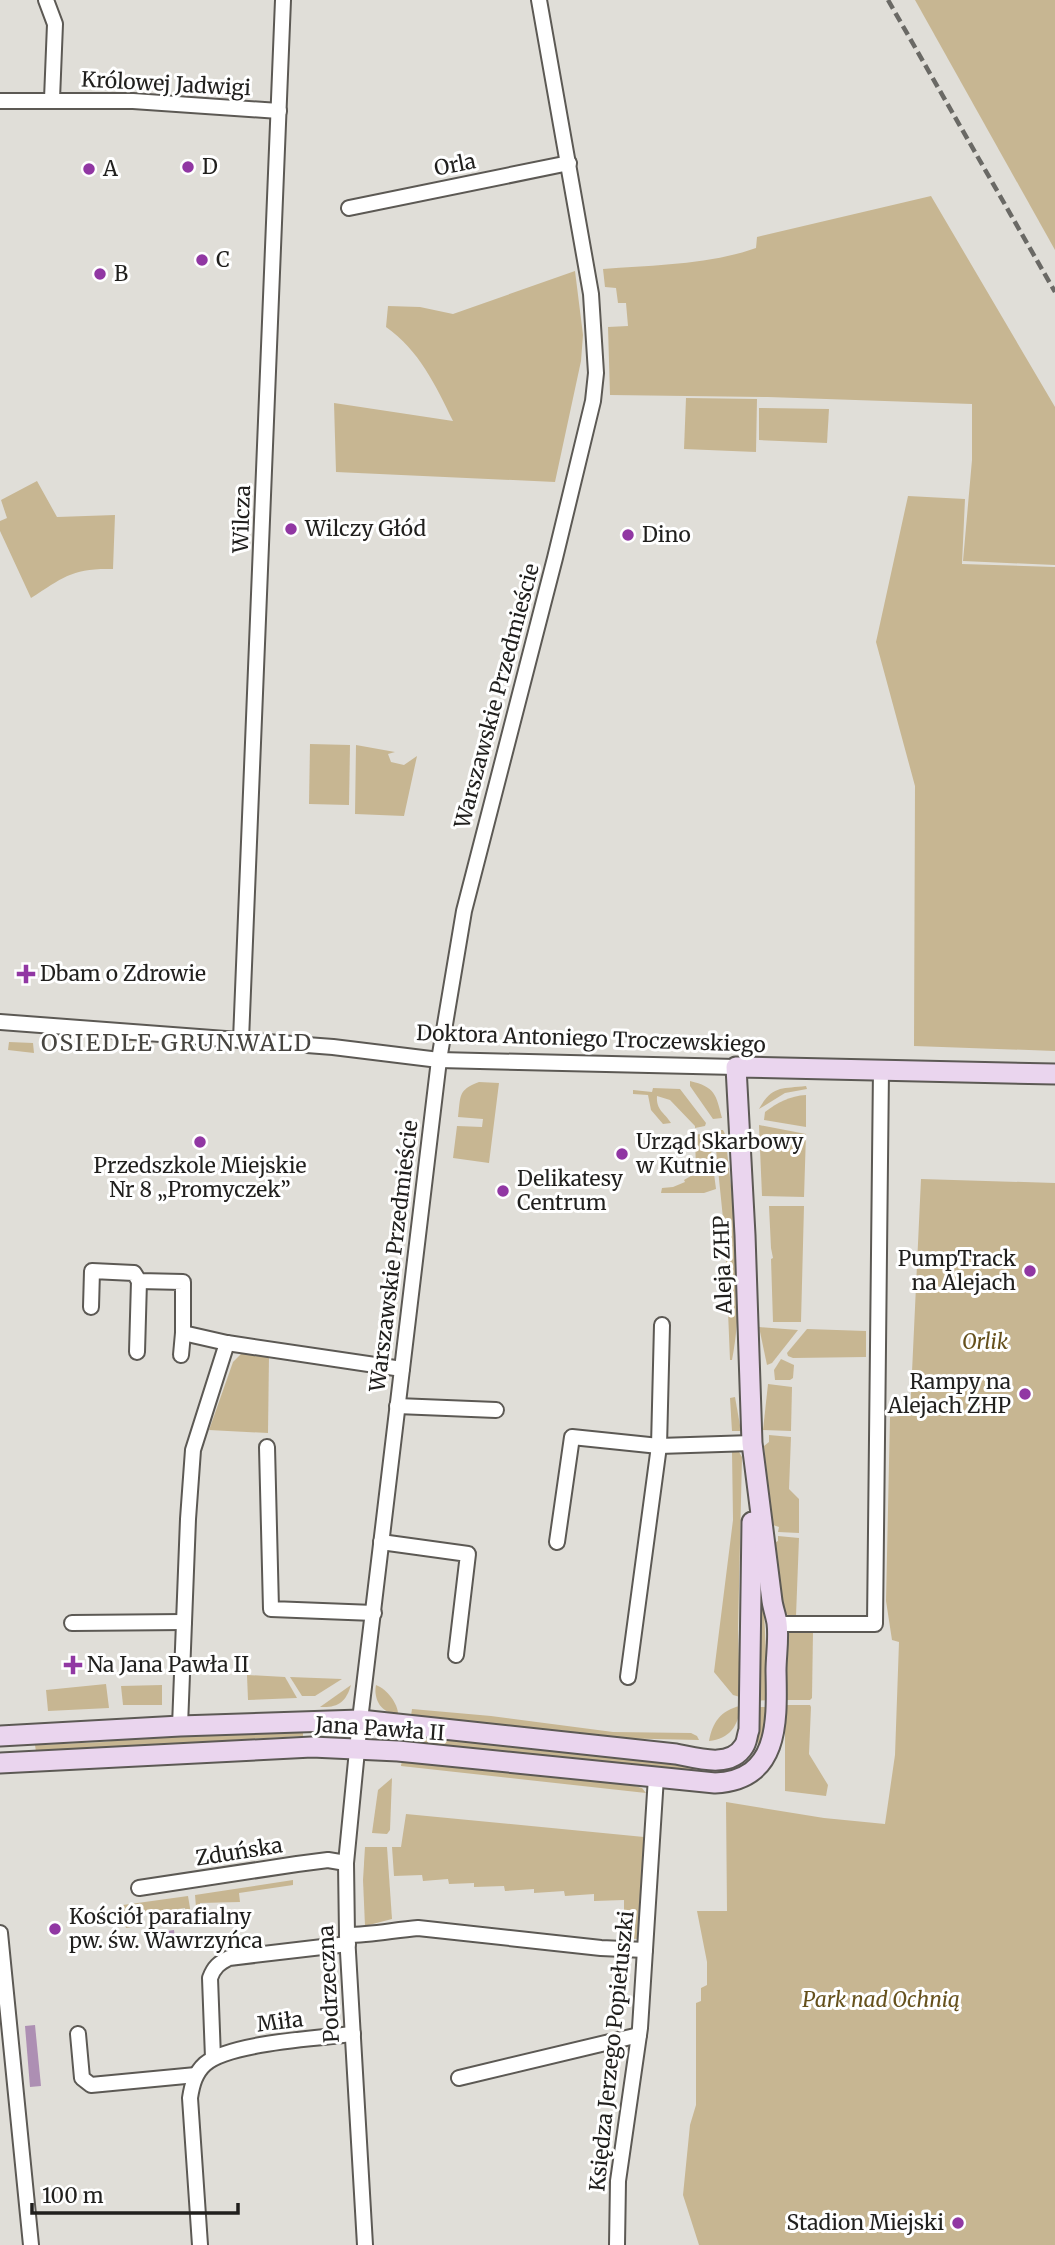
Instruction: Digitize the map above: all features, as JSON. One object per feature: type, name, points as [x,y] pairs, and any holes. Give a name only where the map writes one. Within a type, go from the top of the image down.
[{"type":"street","name":"Królowej Jadwigi","points":[[46,0],[55,24],[52,99]]},
{"type":"street","name":"Wilcza","points":[[241,1041],[284,0]]},
{"type":"street","name":"Warszawskie Przedmieście","points":[[359,1720],[374,1614],[439,1060],[464,911],[593,401],[596,373],[591,294],[540,0]]},
{"type":"street","name":"Królowej Jadwigi","points":[[0,101],[133,101],[279,111]]},
{"type":"street","name":"Orla","points":[[349,208],[569,163]]},
{"type":"street","name":"Doktora Antoniego Troczewskiego","points":[[0,1022],[333,1047],[439,1060],[1055,1074]]},
{"type":"street","name":"Aleja ZHP","points":[[734,1756],[744,1746],[749,1730],[753,1452],[736,1067]]},
{"type":"street","points":[[777,1623],[876,1624],[881,1069]]},
{"type":"street","points":[[91,1307],[92,1271],[134,1273],[139,1281],[137,1352]]},
{"type":"street","points":[[139,1281],[183,1282],[181,1355]]},
{"type":"street","points":[[628,1677],[659,1446],[662,1325]]},
{"type":"street","points":[[183,1333],[227,1343],[402,1369]]},
{"type":"street","points":[[180,1726],[193,1450],[227,1343]]},
{"type":"street","name":"Warszawskie Przedmieście","points":[[397,1406],[496,1410]]},
{"type":"street","points":[[557,1542],[572,1437],[753,1452]]},
{"type":"street","points":[[267,1447],[271,1609],[374,1614]]},
{"type":"street","name":"Aleja ZHP","points":[[753,1452],[777,1623],[775,1726],[770,1748],[753,1772]]},
{"type":"street","points":[[381,1542],[468,1554],[456,1655]]},
{"type":"street","points":[[750,1605],[755,1598],[772,1601]]},
{"type":"street","points":[[72,1623],[184,1622]]},
{"type":"street","name":"Jana Pawła II","points":[[0,1735],[359,1720],[676,1754],[718,1761],[734,1756]]},
{"type":"street","name":"Podrzeczna","points":[[359,1720],[346,1863],[365,2245]]},
{"type":"street","name":"Jana Pawła II","points":[[0,1763],[298,1747],[357,1749],[715,1783],[744,1778],[753,1772]]},
{"type":"street","name":"Księdza Jerzego Popiełuszki","points":[[617,2245],[618,2181],[639,2035],[656,1777]]},
{"type":"street","name":"Zduńska","points":[[139,1888],[328,1860],[346,1863]]},
{"type":"street","points":[[200,2245],[190,2098],[196,2075],[213,2057],[210,1978],[221,1962],[229,1958],[418,1928],[601,1948],[645,1950]]},
{"type":"street","points":[[0,1933],[4,2018],[31,2245]]},
{"type":"street","points":[[78,2034],[82,2078],[91,2085],[196,2075]]},
{"type":"street","name":"Miła","points":[[213,2057],[232,2050],[353,2034]]},
{"type":"street","points":[[459,2078],[639,2035]]},
{"type":"green space","points":[[915,0],[1055,0],[1055,250]]},
{"type":"green space","points":[[931,196],[1055,407],[1055,565],[963,561],[972,460],[972,404],[610,395],[608,327],[628,326],[626,303],[618,303],[616,288],[605,287],[603,269],[680,263],[738,254],[756,248],[757,237]]},
{"type":"green space","points":[[575,271],[583,335],[581,361],[555,482],[336,472],[334,403],[453,421],[417,358],[398,336],[386,327],[388,306],[420,307],[453,314]]},
{"type":"green space","points":[[686,398],[757,399],[756,452],[684,449]]},
{"type":"green space","points":[[759,408],[829,409],[827,443],[759,440]]},
{"type":"green space","points":[[37,481],[57,517],[115,515],[113,569],[88,570],[69,575],[31,598],[0,531],[0,521],[7,518],[1,500]]},
{"type":"green space","points":[[908,496],[965,499],[962,564],[1055,567],[1055,1051],[914,1046],[915,786],[876,642]]},
{"type":"green space","points":[[310,744],[350,745],[349,805],[309,804]]},
{"type":"green space","points":[[356,745],[395,752],[388,754],[391,762],[404,765],[417,756],[404,816],[355,814]]},
{"type":"green space","points":[[9,1042],[33,1043],[34,1053],[8,1050]]},
{"type":"green space","points":[[690,1081],[710,1089],[722,1118],[713,1119],[690,1086]]},
{"type":"green space","points":[[479,1082],[499,1083],[489,1163],[453,1158],[457,1126],[482,1127],[483,1119],[458,1117],[463,1091]]},
{"type":"green space","points":[[806,1086],[807,1089],[785,1093],[759,1109],[773,1092]]},
{"type":"green space","points":[[653,1088],[680,1089],[706,1123],[705,1126],[695,1128],[670,1100],[657,1096],[659,1108],[671,1123],[663,1124],[651,1110],[648,1095],[633,1094],[633,1090],[652,1092]]},
{"type":"green space","points":[[806,1095],[806,1127],[764,1120],[765,1112],[775,1105],[789,1098]]},
{"type":"green space","points":[[759,1125],[806,1134],[804,1197],[762,1196]]},
{"type":"green space","points":[[714,1130],[723,1130],[725,1134],[737,1247],[738,1305],[732,1360],[725,1238]]},
{"type":"green space","points":[[695,1134],[709,1135],[716,1189],[704,1193],[661,1193],[662,1188],[685,1182],[684,1180],[696,1173]]},
{"type":"green space","name":"Park nad Ochnią","points":[[921,1179],[1055,1183],[1055,2245],[699,2245],[683,2195],[690,2125],[696,2105],[696,2003],[701,2001],[701,1988],[707,1985],[707,1962],[697,1911],[727,1911],[726,1802],[824,1818],[885,1824],[895,1755],[899,1642],[892,1640],[886,1601],[890,1417],[910,1415]]},
{"type":"green space","points":[[769,1206],[804,1206],[801,1322],[773,1322],[773,1258]]},
{"type":"green space","points":[[759,1327],[798,1330],[772,1363],[767,1365]]},
{"type":"green space","points":[[807,1329],[866,1331],[866,1357],[788,1356],[787,1353]]},
{"type":"green space","points":[[244,1351],[269,1355],[268,1433],[209,1430],[233,1362]]},
{"type":"green space","points":[[781,1359],[794,1365],[793,1378],[790,1380],[775,1380],[774,1370]]},
{"type":"green space","points":[[768,1384],[792,1387],[791,1431],[763,1430]]},
{"type":"green space","points":[[735,1397],[741,1431],[732,1431],[730,1398]]},
{"type":"green space","points":[[769,1435],[791,1437],[789,1489],[799,1499],[799,1533],[778,1532],[779,1527],[770,1524],[764,1446],[769,1442]]},
{"type":"green space","points":[[732,1451],[739,1452],[742,1457],[738,1630],[740,1697],[733,1695],[714,1672],[733,1520]]},
{"type":"green space","points":[[778,1536],[799,1538],[796,1616],[789,1616],[779,1607],[772,1544],[778,1541]]},
{"type":"green space","points":[[760,1605],[764,1610],[768,1700],[756,1701]]},
{"type":"green space","points":[[785,1630],[813,1631],[810,1700],[785,1700]]},
{"type":"green space","points":[[247,1675],[285,1677],[297,1698],[248,1700]]},
{"type":"green space","points":[[290,1677],[342,1679],[315,1696],[302,1696]]},
{"type":"green space","points":[[106,1684],[109,1708],[48,1711],[46,1690]]},
{"type":"green space","points":[[162,1685],[162,1705],[123,1705],[121,1686]]},
{"type":"green space","points":[[351,1685],[347,1696],[340,1703],[320,1707]]},
{"type":"green space","points":[[376,1685],[391,1697],[398,1714],[383,1709],[377,1701]]},
{"type":"green space","points":[[785,1705],[811,1707],[809,1754],[828,1785],[826,1796],[785,1791]]},
{"type":"green space","points":[[740,1706],[738,1720],[732,1730],[722,1738],[709,1741],[718,1718]]},
{"type":"green space","points":[[757,1707],[768,1707],[768,1725],[758,1751]]},
{"type":"green space","points":[[412,1709],[613,1732],[691,1733],[699,1740],[610,1738],[411,1716]]},
{"type":"green space","points":[[303,1730],[303,1736],[233,1740],[213,1744],[36,1752],[35,1745],[104,1742],[169,1733]]},
{"type":"green space","points":[[406,1733],[696,1765],[696,1771],[405,1744]]},
{"type":"green space","points":[[402,1759],[635,1786],[646,1793],[401,1766]]},
{"type":"green space","points":[[392,1778],[390,1830],[387,1834],[372,1833],[378,1790]]},
{"type":"green space","points":[[406,1814],[644,1837],[637,1939],[624,1938],[624,1900],[594,1901],[594,1894],[565,1896],[564,1891],[534,1893],[534,1889],[505,1891],[504,1886],[474,1887],[474,1883],[449,1884],[448,1879],[423,1881],[422,1875],[394,1876],[392,1847],[401,1847]]},
{"type":"green space","points":[[365,1847],[387,1847],[392,1919],[365,1926],[363,1880]]},
{"type":"green space","points":[[293,1880],[293,1885],[239,1893],[240,1902],[200,1903],[201,1919],[197,1919],[195,1895]]},
{"type":"green space","points":[[188,1896],[192,1920],[187,1921],[185,1908],[178,1909],[179,1921],[175,1922],[173,1910],[168,1911],[169,1923],[164,1923],[162,1911],[152,1912],[153,1925],[148,1925],[147,1913],[142,1913],[143,1926],[137,1927],[135,1914],[131,1915],[132,1927],[126,1928],[123,1905]]},
{"type":"shaded area","points":[[174,1930],[175,1938],[148,1942],[147,1934]]},
{"type":"shaded area","points":[[35,2025],[41,2086],[30,2087],[25,2026]]},
{"type":"railway","points":[[888,0],[1055,292]]},
{"type":"place","name":"D","points":[[188,167]]},
{"type":"place","name":"A","points":[[89,169]]},
{"type":"place","name":"C","points":[[202,260]]},
{"type":"place","name":"B","points":[[100,274]]},
{"type":"place","name":"Wilczy Głód","points":[[291,529]]},
{"type":"place","name":"Dino","points":[[628,535]]},
{"type":"place","name":"Dbam o Zdrowie","points":[[26,974]]},
{"type":"place","name":"Przedszkole Miejskie Nr 8 „Promyczek”","points":[[200,1142]]},
{"type":"place","name":"Urząd Skarbowy w Kutnie","points":[[622,1154]]},
{"type":"place","name":"Delikatesy Centrum","points":[[503,1191]]},
{"type":"place","name":"PumpTrack na Alejach","points":[[1030,1271]]},
{"type":"place","name":"Rampy na Alejach ZHP","points":[[1025,1394]]},
{"type":"place","name":"Na Jana Pawła II","points":[[73,1665]]},
{"type":"place","name":"Kościół parafialny pw. św. Wawrzyńca","points":[[55,1929]]},
{"type":"place","name":"Stadion Miejski","points":[[958,2223]]},
{"type":"district","name":"OSIEDLE GRUNWALD","points":[[177,1043]]},
{"type":"park label","name":"Orlik","points":[[985,1342]]}]
